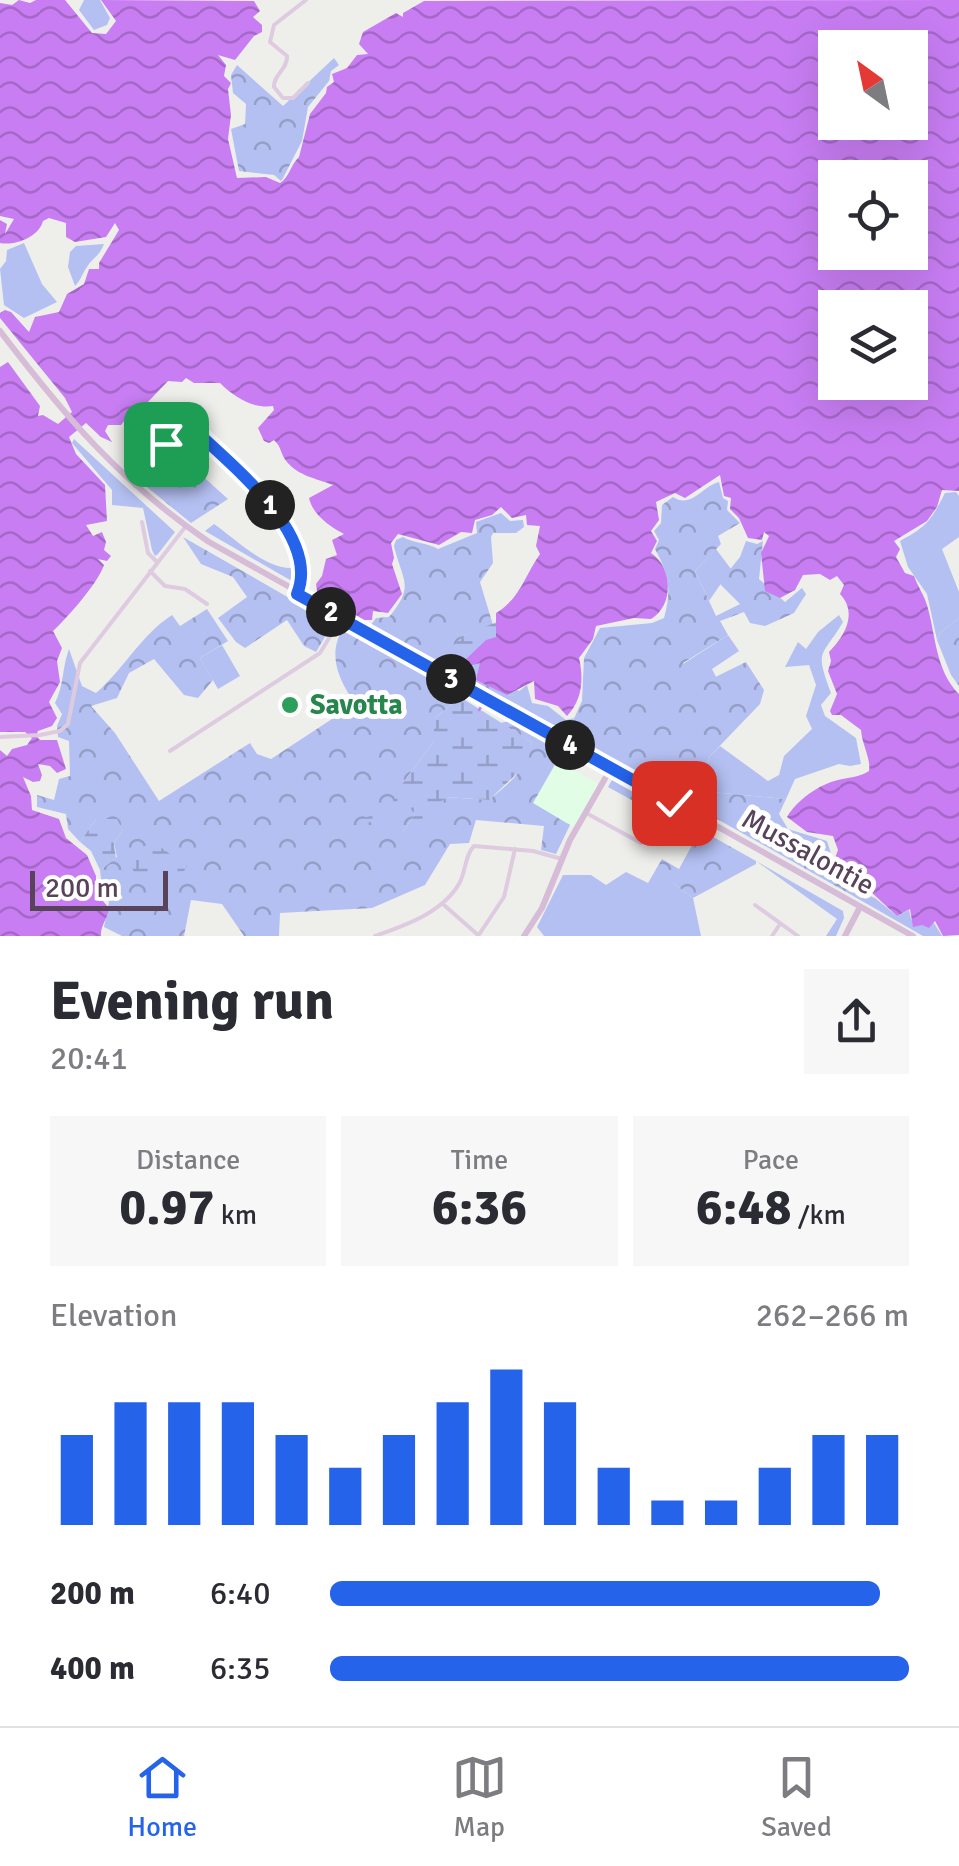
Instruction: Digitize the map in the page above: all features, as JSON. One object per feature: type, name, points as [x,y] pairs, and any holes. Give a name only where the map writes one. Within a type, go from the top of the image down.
[{"type":"main road","name":"Mussalontie","points":[[0,331],[80,433],[135,486],[186,526],[297,594],[912,936]]},
{"type":"main road","points":[[524,936],[612,768]]},
{"type":"main road","points":[[845,936],[860,907]]},
{"type":"street","points":[[306,0],[274,25],[270,42],[287,56],[288,63],[274,82],[283,98],[293,98],[308,84]]},
{"type":"street","points":[[135,486],[158,451],[189,432],[198,433],[264,496],[289,532],[302,577],[297,594]]},
{"type":"street","points":[[142,522],[148,554],[157,562]]},
{"type":"street","points":[[0,737],[40,735],[60,731],[68,724],[80,663],[186,526]]},
{"type":"street","points":[[150,572],[165,586],[185,589],[207,604]]},
{"type":"street","points":[[170,752],[320,653],[341,618]]},
{"type":"street","points":[[586,813],[640,843]]},
{"type":"street","points":[[375,936],[444,905],[463,876],[470,848],[474,846],[545,853],[562,859]]},
{"type":"street","points":[[444,905],[478,936],[504,897],[515,850]]},
{"type":"street","points":[[755,905],[798,936]]},
{"type":"street","points":[[772,936],[780,924]]},
{"type":"shaded area","points":[[557,761],[599,784],[573,827],[532,803]]},
{"type":"green space","points":[[84,0],[100,0],[110,18],[107,25],[94,30],[79,10]]},
{"type":"green space","points":[[334,58],[339,65],[308,107],[302,141],[281,181],[274,175],[239,171],[231,129],[245,124],[246,104],[233,93],[231,75],[237,65],[283,106]]},
{"type":"green space","points":[[24,243],[42,284],[57,302],[24,318],[4,305],[0,269],[7,250]]},
{"type":"green space","points":[[104,244],[75,286],[68,267],[70,252],[76,246]]},
{"type":"green space","points":[[74,439],[175,532],[158,554],[155,556],[152,550],[143,508],[112,505],[112,490],[72,443]]},
{"type":"green space","points":[[159,462],[171,476],[188,463],[228,499],[191,523],[142,483]]},
{"type":"green space","points":[[719,482],[723,498],[728,501],[727,510],[740,523],[718,536],[721,544],[695,571],[716,616],[740,604],[719,583],[740,557],[746,541],[763,541],[759,579],[785,602],[802,588],[806,594],[794,613],[765,626],[750,623],[744,612],[720,621],[728,635],[683,663],[699,685],[746,662],[764,690],[760,704],[710,756],[701,791],[786,799],[779,814],[788,829],[827,841],[848,893],[567,734],[582,701],[584,658],[600,628],[652,623],[664,618],[668,582],[655,549],[659,540],[654,531],[661,523],[662,505],[673,497],[691,499]]},
{"type":"green space","points":[[956,492],[959,537],[942,549],[959,592],[959,618],[937,640],[927,594],[908,567],[900,541],[928,522],[945,493]]},
{"type":"green space","points":[[501,513],[510,521],[523,520],[524,527],[516,533],[493,533],[491,537],[493,563],[480,582],[493,625],[463,636],[460,658],[464,669],[472,671],[471,683],[370,626],[376,618],[389,617],[402,598],[405,583],[394,546],[396,540],[403,537],[438,549],[477,533],[476,522]]},
{"type":"green space","points":[[214,524],[265,561],[299,567],[297,584],[205,531]]},
{"type":"green space","points":[[183,537],[326,619],[329,630],[316,652],[304,646],[287,620],[245,648],[236,642],[218,618],[247,597],[233,577],[201,564]]},
{"type":"green space","points":[[716,549],[731,569],[709,601],[695,571]]},
{"type":"green space","points":[[207,609],[228,641],[200,658],[213,680],[198,698],[184,695],[154,659],[129,673],[117,698],[91,706],[115,733],[159,801],[250,743],[257,754],[271,759],[332,719],[327,711],[350,696],[336,662],[336,646],[343,629],[460,697],[434,719],[434,741],[403,783],[415,814],[403,832],[446,797],[489,800],[511,781],[526,761],[532,742],[500,723],[510,721],[577,760],[574,770],[557,761],[533,803],[570,825],[556,854],[541,850],[544,826],[476,820],[469,843],[450,844],[425,885],[372,908],[280,913],[279,936],[244,936],[222,904],[191,900],[184,936],[122,936],[104,927],[109,902],[103,896],[100,870],[117,857],[114,843],[123,830],[96,819],[80,842],[68,829],[66,814],[37,807],[37,795],[54,800],[59,779],[70,776],[69,741],[58,737],[62,714],[55,703],[69,649],[82,686],[96,693],[161,623],[172,615],[180,626]]},
{"type":"green space","points":[[839,615],[843,622],[823,654],[831,693],[821,705],[825,716],[856,738],[861,764],[839,764],[795,779],[786,799],[701,791],[710,756],[720,746],[768,781],[779,775],[784,756],[812,729],[806,716],[816,685],[809,665],[785,667],[798,642],[806,649],[818,632]]},
{"type":"green space","points":[[959,618],[959,686],[937,640]]},
{"type":"green space","points":[[499,621],[492,683],[520,691],[513,696],[471,683],[471,672],[464,669],[452,647],[463,636]]},
{"type":"green space","points":[[728,635],[739,651],[712,669],[716,677],[698,686],[683,664]]},
{"type":"green space","points":[[222,645],[240,676],[218,689],[200,658]]},
{"type":"green space","points":[[527,685],[532,703],[548,706],[566,720],[574,718],[567,734],[491,696],[493,692],[513,696]]},
{"type":"green space","points":[[460,697],[532,742],[527,764],[489,800],[446,797],[435,807],[429,832],[406,839],[403,832],[415,814],[403,801],[386,817],[364,824],[358,820],[388,810],[434,741],[434,719]]},
{"type":"green space","points":[[612,780],[756,864],[693,898],[673,883],[648,883],[662,859],[679,869],[697,836],[608,787]]},
{"type":"green space","points":[[96,819],[117,819],[123,830],[114,843],[116,858],[100,870],[91,851],[80,842]]},
{"type":"green space","points":[[156,844],[187,866],[184,871],[157,875],[134,872],[130,864],[144,846]]},
{"type":"green space","points":[[756,861],[843,911],[836,936],[826,936],[837,919]]},
{"type":"green space","points":[[626,872],[648,883],[673,883],[693,898],[701,936],[544,936],[537,927],[563,875],[591,875],[606,885]]},
{"type":"green space","points":[[843,885],[875,898],[897,916],[909,910],[917,925],[934,923],[942,936],[923,936],[848,893]]},
{"type":"water","points":[[65,0],[92,33],[106,34],[116,21],[101,0],[254,1],[260,11],[253,17],[262,25],[262,32],[235,60],[218,55],[226,65],[224,76],[231,83],[228,139],[237,178],[266,177],[280,183],[299,157],[310,114],[334,82],[332,74],[347,68],[357,55],[368,54],[359,44],[363,32],[396,13],[403,17],[403,13],[424,1],[959,0],[959,491],[942,490],[927,521],[894,541],[900,549],[896,557],[905,573],[914,576],[924,598],[945,674],[959,694],[959,935],[943,936],[935,921],[929,928],[913,927],[910,909],[897,916],[870,891],[847,884],[835,858],[838,850],[833,836],[807,832],[787,817],[816,789],[869,771],[861,730],[830,711],[837,694],[828,671],[829,652],[844,632],[849,616],[840,594],[844,585],[837,576],[830,580],[820,574],[803,575],[795,590],[780,598],[765,591],[761,553],[769,536],[764,532],[762,540],[748,538],[730,509],[731,498],[724,496],[720,475],[685,498],[675,493],[656,502],[659,520],[651,531],[657,541],[651,553],[664,567],[667,577],[664,605],[651,619],[634,618],[596,626],[593,639],[579,658],[580,689],[567,716],[558,706],[535,699],[534,681],[507,695],[476,680],[480,663],[469,666],[463,662],[486,640],[496,637],[496,613],[517,594],[540,554],[536,546],[540,526],[527,525],[526,515],[512,518],[501,507],[492,515],[475,520],[472,533],[461,532],[439,545],[398,534],[391,543],[392,564],[402,594],[388,613],[373,611],[372,620],[363,620],[317,591],[326,559],[337,555],[332,540],[344,534],[318,515],[309,498],[333,485],[297,471],[274,440],[264,441],[258,428],[274,410],[273,406],[244,401],[220,383],[194,383],[186,378],[182,382],[168,381],[147,403],[139,403],[121,425],[108,425],[105,431],[112,442],[86,423],[69,437],[76,454],[105,485],[107,521],[86,525],[93,536],[102,532],[104,550],[111,556],[107,561],[98,559],[104,565],[96,581],[53,631],[62,648],[57,661],[60,682],[49,702],[57,718],[36,736],[40,740],[57,740],[66,769],[57,773],[50,766],[38,764],[40,781],[23,777],[32,810],[59,819],[66,838],[87,855],[96,876],[96,893],[109,908],[101,936],[0,936],[0,750],[7,756],[32,738],[25,732],[0,732],[0,367],[8,362],[40,406],[38,416],[58,424],[72,412],[0,313],[11,312],[29,332],[35,317],[59,312],[67,294],[84,284],[89,269],[99,269],[119,230],[115,223],[106,237],[75,242],[66,237],[66,223],[49,218],[26,239],[0,243],[0,220],[7,224],[5,234],[14,219],[0,216],[0,3]]},
{"type":"place","name":"Savotta","points":[[290,705]]},
{"type":"route","points":[[166,444],[189,432],[198,433],[264,496],[292,537],[302,577],[297,594],[674,803]]}]
